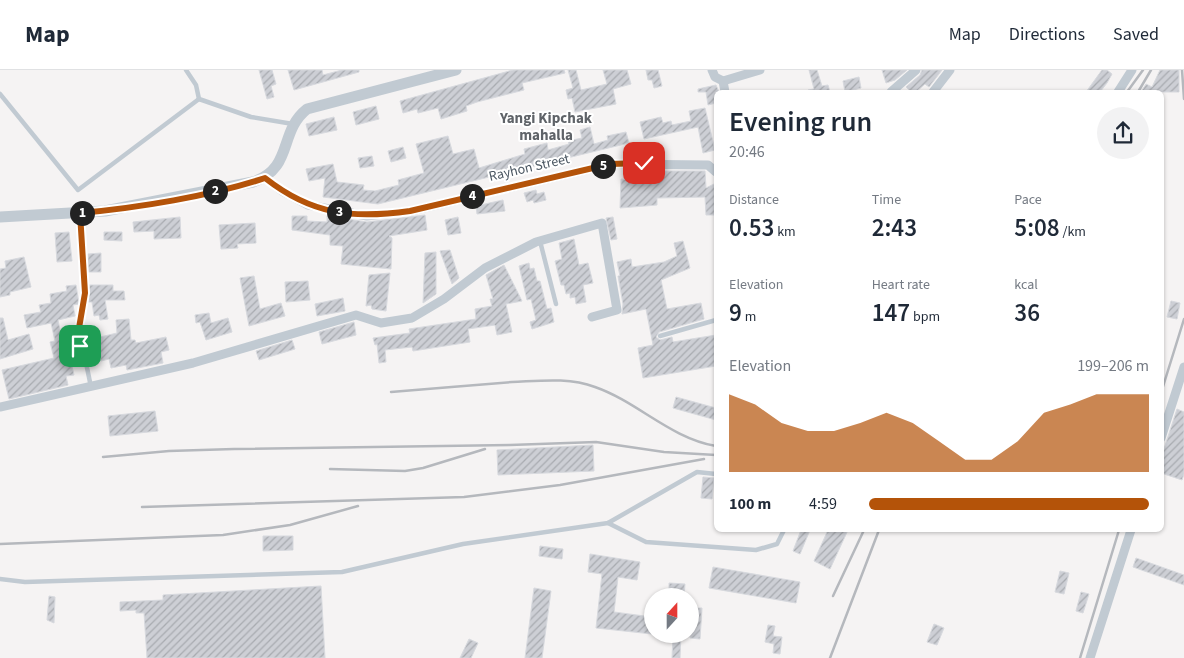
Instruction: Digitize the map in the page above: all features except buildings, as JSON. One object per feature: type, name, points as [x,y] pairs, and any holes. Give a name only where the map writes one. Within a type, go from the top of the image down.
[{"type":"street","points":[[0,217],[80,213],[180,198],[238,186],[265,178],[282,159],[293,124],[301,114],[313,106],[456,70]]},
{"type":"street","points":[[712,70],[715,77],[723,81],[760,70]]},
{"type":"street","points":[[893,90],[916,70]]},
{"type":"street","points":[[935,90],[950,70]]},
{"type":"street","points":[[1119,90],[1132,70]]},
{"type":"street","points":[[723,81],[725,90]]},
{"type":"street","name":"Rayhon Street","points":[[265,178],[282,191],[308,205],[367,216],[410,211],[610,164],[712,162]]},
{"type":"street","points":[[0,407],[193,363],[356,315],[381,322],[412,318],[444,299],[485,268],[540,240],[602,223],[617,310],[592,317]]},
{"type":"street","points":[[1164,429],[1184,367]]},
{"type":"street","points":[[1090,658],[1131,532]]},
{"type":"lane","points":[[186,70],[196,85],[198,98]]},
{"type":"lane","points":[[0,94],[78,190],[198,98]]},
{"type":"lane","points":[[198,98],[251,117],[293,124]]},
{"type":"lane","points":[[80,213],[85,293],[79,328],[91,387]]},
{"type":"lane","points":[[540,240],[556,304]]},
{"type":"lane","points":[[660,336],[714,321]]},
{"type":"lane","points":[[0,579],[25,582],[342,572],[463,544],[608,523],[697,472],[714,474]]},
{"type":"lane","points":[[608,523],[646,542],[756,550],[777,544],[783,532]]},
{"type":"railway","points":[[1128,90],[1143,70]]},
{"type":"railway","points":[[1139,90],[1151,70]]},
{"type":"railway","points":[[1182,70],[1184,99]]},
{"type":"railway","points":[[1164,383],[1184,319]]},
{"type":"railway","points":[[391,392],[512,382],[554,380],[574,382],[595,387],[611,394],[684,436],[714,446]]},
{"type":"railway","points":[[103,457],[169,451],[234,449],[596,442],[664,452],[714,455]]},
{"type":"railway","points":[[330,469],[405,471],[423,468],[485,449]]},
{"type":"railway","points":[[142,507],[464,497],[560,485],[704,459]]},
{"type":"railway","points":[[0,544],[223,535],[290,525],[358,506]]},
{"type":"railway","points":[[833,596],[863,532]]},
{"type":"railway","points":[[830,658],[878,532]]},
{"type":"railway","points":[[1080,658],[1118,532]]},
{"type":"district","name":"Yangi Kipchak mahalla","points":[[546,126]]},
{"type":"route","points":[[80,346],[79,328],[85,293],[80,213],[105,211],[180,198],[238,186],[265,178],[294,199],[308,205],[335,212],[367,216],[410,211],[610,164],[644,163]]}]
